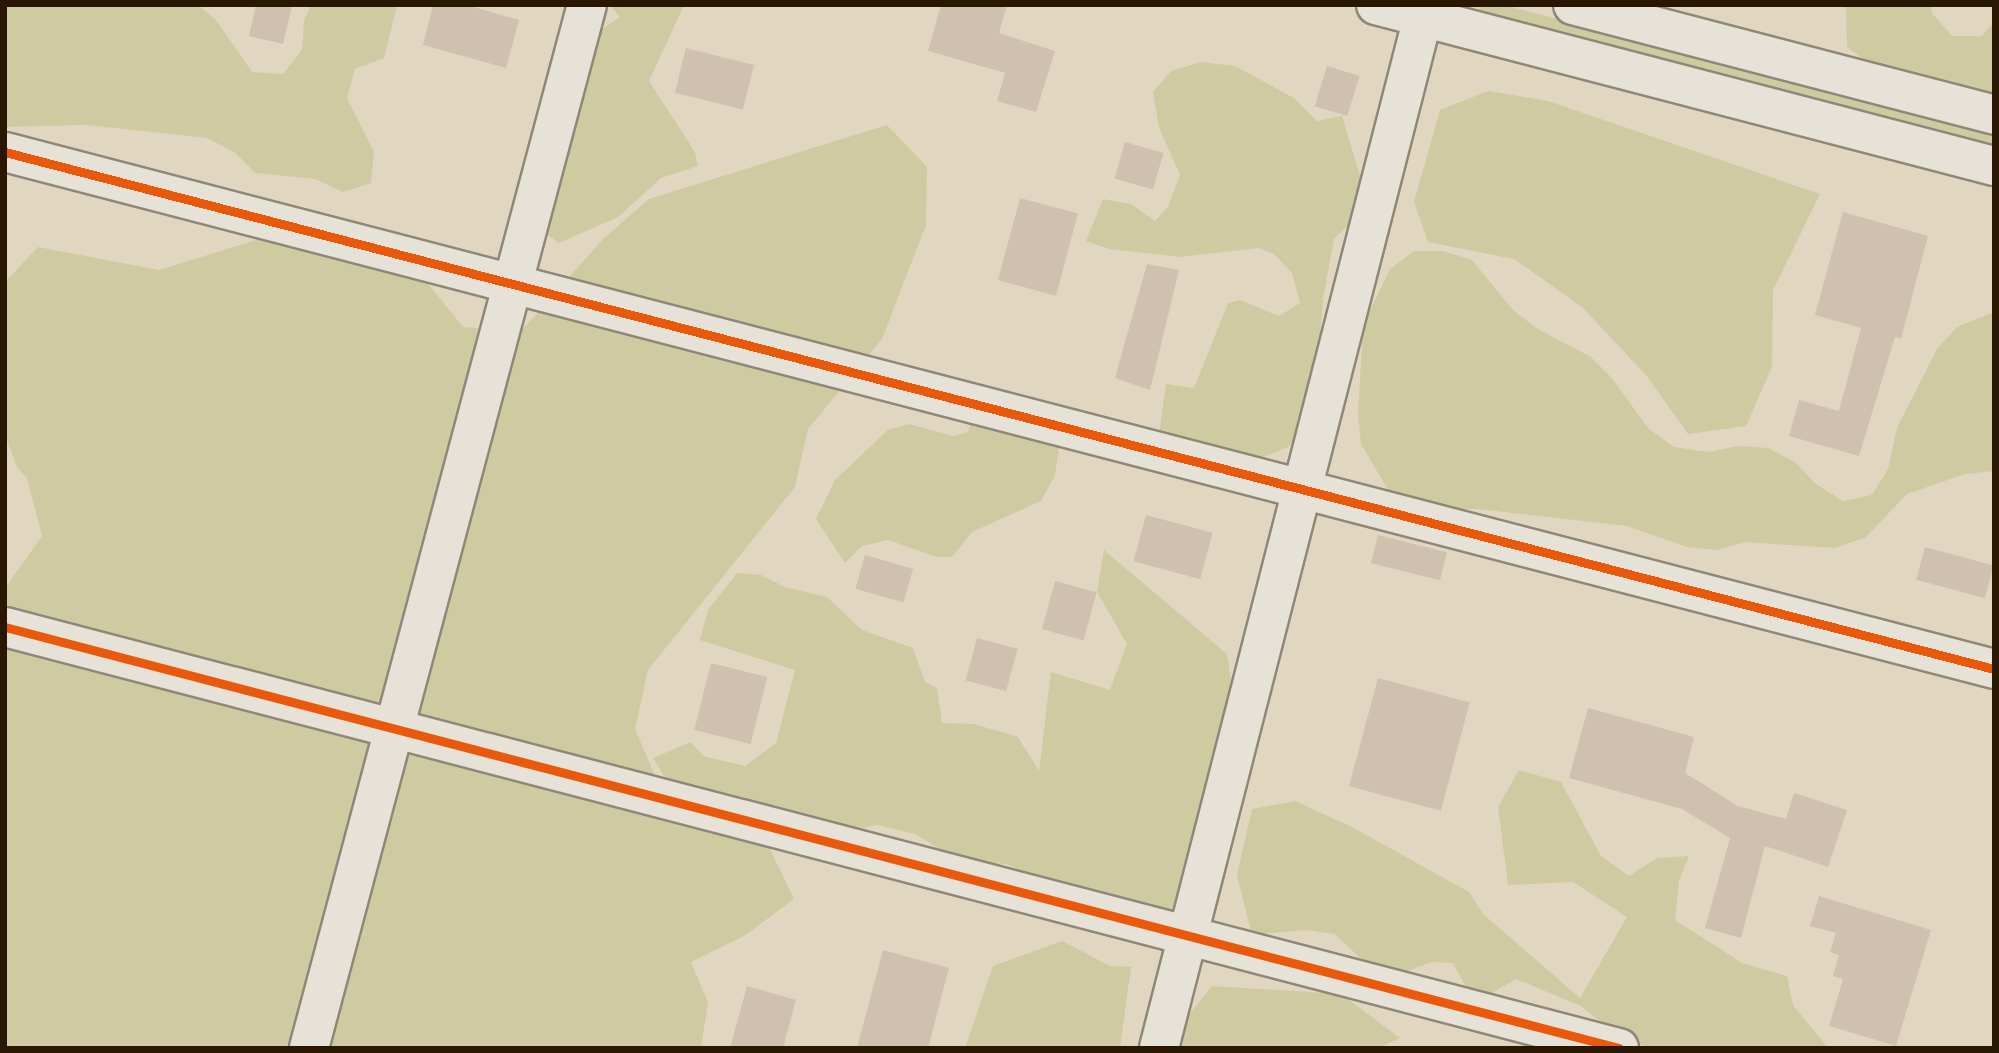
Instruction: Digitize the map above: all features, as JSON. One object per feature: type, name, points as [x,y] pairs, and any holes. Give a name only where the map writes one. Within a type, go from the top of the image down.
[{"type":"street","points":[[309,1048],[587,5]]},
{"type":"street","points":[[1376,5],[1424,11],[1994,166]]},
{"type":"street","points":[[1573,5],[1994,115]]},
{"type":"street","points":[[1159,1048],[1424,11]]},
{"type":"street","points":[[5,152],[1994,668]]},
{"type":"street","points":[[5,627],[1619,1048]]},
{"type":"shaded area","points":[[5,5],[198,5],[216,20],[252,72],[283,74],[302,50],[304,21],[311,5],[397,5],[384,58],[355,69],[347,98],[374,152],[371,183],[343,192],[315,179],[255,173],[234,152],[207,138],[87,125],[5,127]]},
{"type":"shaded area","points":[[610,5],[684,5],[649,81],[695,152],[698,166],[661,178],[618,217],[559,243],[539,229],[581,43],[620,17]]},
{"type":"shaded area","points":[[1479,5],[1504,5],[1994,133],[1994,149],[1479,13]]},
{"type":"shaded area","points":[[1846,5],[1931,5],[1932,13],[1952,36],[1982,36],[1994,22],[1994,93],[1871,65],[1847,47]]},
{"type":"shaded area","points":[[1201,62],[1235,66],[1294,98],[1317,121],[1342,116],[1364,189],[1357,217],[1334,239],[1323,299],[1316,385],[1298,437],[1288,447],[1256,460],[1159,435],[1166,384],[1194,388],[1228,303],[1240,300],[1279,316],[1300,303],[1292,273],[1274,254],[1259,248],[1180,257],[1109,249],[1086,241],[1103,199],[1131,204],[1155,221],[1168,207],[1180,175],[1159,128],[1153,92],[1171,71]]},
{"type":"shaded area","points":[[1488,91],[1548,101],[1820,194],[1773,290],[1772,367],[1746,426],[1688,434],[1646,375],[1582,307],[1514,259],[1428,242],[1414,202],[1440,110]]},
{"type":"shaded area","points":[[887,125],[927,167],[926,225],[882,339],[808,429],[795,487],[648,670],[635,729],[657,781],[672,789],[653,758],[691,742],[703,756],[745,766],[776,743],[795,670],[700,640],[708,610],[737,573],[761,575],[785,587],[827,597],[862,630],[913,648],[925,682],[937,688],[942,723],[974,724],[1018,737],[1039,771],[1051,672],[1110,690],[1127,644],[1097,592],[1104,550],[1227,654],[1237,720],[1205,838],[1168,924],[1070,892],[1007,864],[977,862],[946,853],[915,834],[877,825],[768,845],[794,899],[744,936],[691,962],[708,1002],[701,1048],[5,1048],[5,588],[42,536],[27,478],[17,467],[5,435],[5,282],[38,247],[159,270],[331,217],[388,234],[463,327],[521,331],[604,238],[649,199]]},
{"type":"shaded area","points":[[1414,251],[1443,251],[1472,260],[1512,309],[1536,328],[1591,357],[1612,378],[1648,428],[1674,447],[1709,452],[1738,446],[1768,448],[1795,462],[1816,484],[1843,501],[1872,495],[1888,469],[1897,428],[1937,349],[1957,327],[1994,312],[1994,471],[1965,474],[1907,494],[1866,537],[1836,548],[1745,542],[1716,550],[1687,547],[1627,526],[1478,509],[1416,509],[1391,495],[1361,444],[1358,414],[1363,325],[1390,269]]},
{"type":"shaded area","points":[[973,412],[1047,429],[1059,448],[1055,475],[1041,501],[972,532],[952,557],[937,557],[888,540],[862,546],[845,563],[816,519],[835,480],[888,430],[909,424],[953,436],[968,432]]},
{"type":"shaded area","points":[[1519,770],[1561,782],[1601,856],[1629,876],[1657,858],[1689,856],[1679,881],[1675,920],[1742,963],[1787,976],[1793,1005],[1828,1048],[1657,1048],[1626,1042],[1581,1006],[1516,979],[1492,993],[1466,987],[1453,963],[1432,962],[1383,980],[1335,934],[1305,930],[1252,935],[1237,875],[1252,809],[1295,801],[1352,827],[1469,892],[1483,914],[1580,998],[1627,917],[1573,882],[1508,885],[1498,807]]},
{"type":"shaded area","points":[[1062,941],[1110,966],[1131,967],[1120,1048],[965,1048],[993,966]]},
{"type":"shaded area","points":[[1212,986],[1341,994],[1400,1038],[1378,1048],[1174,1048],[1180,1026]]},
{"type":"building","points":[[256,5],[292,5],[283,44],[249,36]]},
{"type":"building","points":[[433,5],[467,5],[519,20],[506,68],[423,45]]},
{"type":"building","points":[[941,5],[1007,5],[999,33],[1055,51],[1036,112],[997,101],[1005,73],[928,51]]},
{"type":"building","points":[[686,48],[754,65],[743,110],[675,93]]},
{"type":"building","points":[[1327,66],[1360,76],[1347,116],[1315,106]]},
{"type":"building","points":[[1125,142],[1163,153],[1153,190],[1115,179]]},
{"type":"building","points":[[1020,198],[1078,214],[1056,296],[998,280]]},
{"type":"building","points":[[1843,212],[1928,236],[1901,339],[1895,337],[1859,456],[1789,436],[1799,400],[1839,411],[1861,328],[1815,315]]},
{"type":"building","points":[[1147,264],[1179,270],[1150,390],[1115,378]]},
{"type":"building","points":[[1146,515],[1213,533],[1200,579],[1134,561]]},
{"type":"building","points":[[1378,535],[1447,552],[1440,580],[1371,563]]},
{"type":"building","points":[[1925,547],[1994,565],[1985,598],[1916,580]]},
{"type":"building","points":[[865,555],[913,569],[903,602],[855,589]]},
{"type":"building","points":[[1055,581],[1097,592],[1084,640],[1042,629]]},
{"type":"building","points":[[977,638],[1018,649],[1006,691],[966,681]]},
{"type":"building","points":[[711,663],[767,677],[751,744],[694,730]]},
{"type":"building","points":[[1378,678],[1470,703],[1441,811],[1349,786]]},
{"type":"building","points":[[1588,708],[1694,737],[1685,773],[1738,806],[1786,819],[1794,793],[1847,810],[1828,867],[1765,846],[1741,938],[1705,928],[1730,838],[1682,809],[1569,778]]},
{"type":"building","points":[[1819,896],[1931,930],[1896,1046],[1829,1026],[1843,979],[1833,976],[1839,955],[1830,952],[1836,933],[1810,926]]},
{"type":"building","points":[[883,950],[949,968],[928,1048],[857,1048]]},
{"type":"building","points":[[747,986],[796,1000],[783,1048],[730,1048]]},
{"type":"cycle path","points":[[5,152],[1994,669]]},
{"type":"cycle path","points":[[5,627],[1619,1048]]}]
